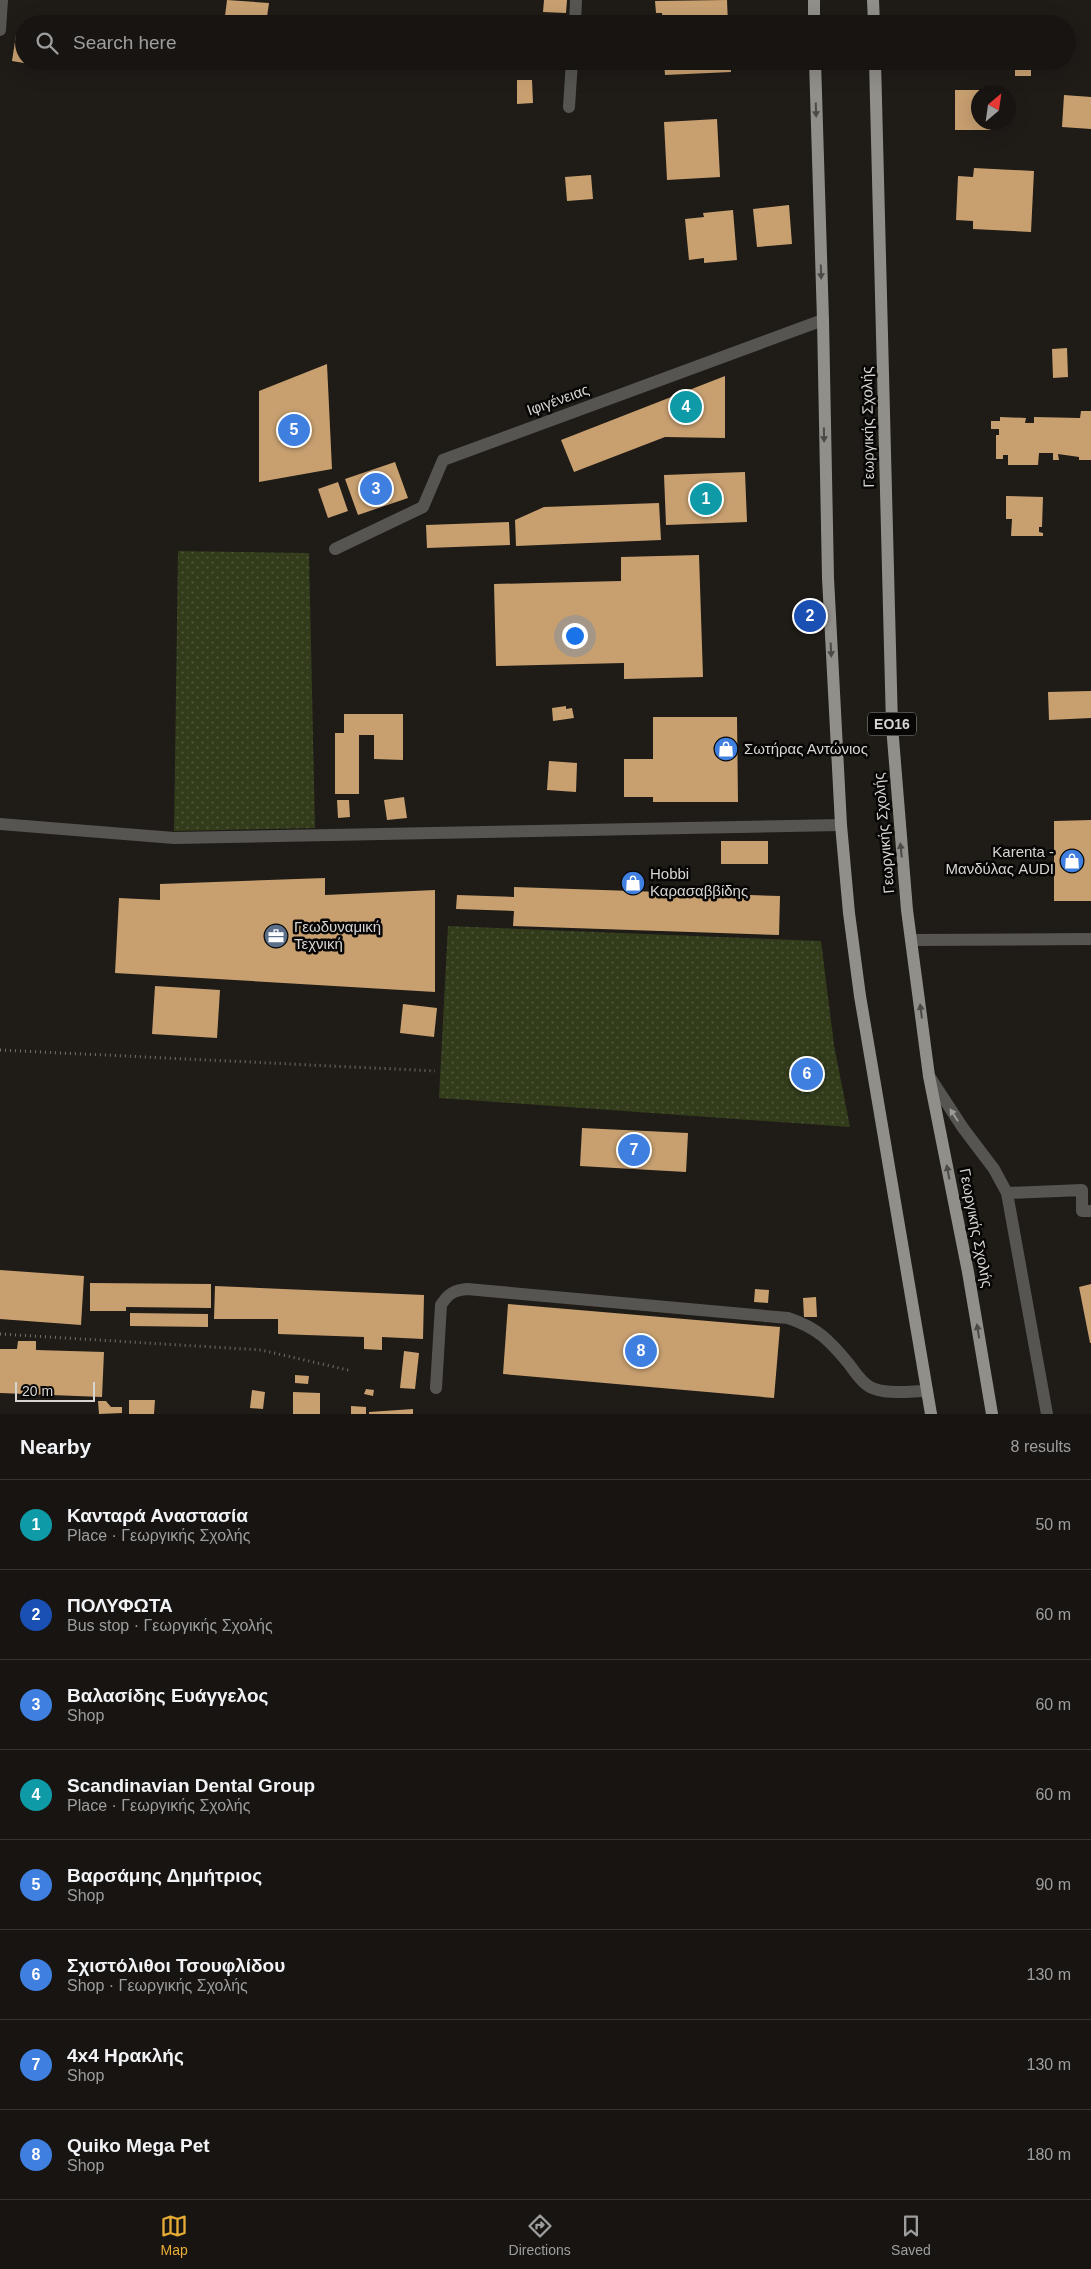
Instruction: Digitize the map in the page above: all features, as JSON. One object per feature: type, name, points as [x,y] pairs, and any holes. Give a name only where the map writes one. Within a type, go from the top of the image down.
[{"type":"main road","points":[[814,0],[814,15]]},
{"type":"main road","points":[[874,0],[874,15]]},
{"type":"main road","points":[[815,70],[828,578],[841,825],[849,913],[860,996],[931,1414]]},
{"type":"main road","name":"Γεωργικής Σχολής","points":[[875,70],[892,726],[898,824],[929,1076],[968,1272],[992,1414]]},
{"type":"street","points":[[0,30],[2,0]]},
{"type":"street","points":[[575,15],[576,0]]},
{"type":"street","points":[[569,107],[571,70]]},
{"type":"street","name":"Ιφιγένειας","points":[[335,549],[423,508],[443,460],[823,320]]},
{"type":"street","points":[[0,824],[174,838],[841,825]]},
{"type":"street","points":[[912,940],[1091,939]]},
{"type":"street","points":[[929,1076],[963,1128],[994,1169],[1007,1192],[1047,1414]]},
{"type":"street","points":[[1007,1192],[1082,1190],[1082,1211],[1091,1212]]},
{"type":"street","points":[[436,1388],[441,1305],[452,1293],[457,1290],[467,1289],[788,1318],[806,1324],[822,1334],[862,1381],[870,1387],[881,1390],[928,1391]]},
{"type":"path","points":[[0,1050],[435,1071]]},
{"type":"path","points":[[0,1334],[261,1350],[352,1370]]},
{"type":"green space","points":[[178,551],[309,553],[315,828],[174,831]]},
{"type":"green space","points":[[448,926],[821,941],[834,1045],[850,1127],[439,1098]]},
{"type":"building","points":[[227,0],[269,3],[267,15],[225,15]]},
{"type":"building","points":[[544,0],[567,0],[566,13],[543,12]]},
{"type":"building","points":[[727,0],[728,15],[662,15],[662,13],[656,13],[655,1]]},
{"type":"building","points":[[15,42],[15,62],[12,61]]},
{"type":"building","points":[[665,70],[731,70],[731,72],[665,75]]},
{"type":"building","points":[[1015,70],[1031,70],[1031,76],[1015,76]]},
{"type":"building","points":[[517,80],[532,80],[533,103],[517,104]]},
{"type":"building","points":[[955,90],[971,90],[971,130],[955,130]]},
{"type":"building","points":[[1064,95],[1091,97],[1091,129],[1062,127]]},
{"type":"building","points":[[717,119],[720,177],[667,180],[664,122]]},
{"type":"building","points":[[974,168],[1034,171],[1031,232],[973,229],[973,221],[956,220],[958,176],[973,177]]},
{"type":"building","points":[[591,175],[593,199],[567,201],[565,177]]},
{"type":"building","points":[[789,205],[792,244],[757,247],[753,209]]},
{"type":"building","points":[[733,210],[737,260],[704,263],[704,258],[689,260],[685,219],[704,217],[703,213]]},
{"type":"building","points":[[1067,348],[1068,377],[1053,378],[1052,349]]},
{"type":"building","points":[[327,364],[332,469],[259,482],[259,391]]},
{"type":"building","points":[[725,376],[725,438],[665,437],[574,472],[561,440]]},
{"type":"building","points":[[1081,411],[1091,411],[1091,460],[1079,460],[1079,457],[1058,454],[1059,460],[1053,460],[1053,453],[1039,453],[1038,465],[1008,465],[1008,455],[1003,455],[1003,459],[996,459],[996,435],[999,435],[999,429],[991,429],[991,421],[1000,421],[1000,417],[1026,418],[1025,423],[1034,423],[1034,417],[1080,418]]},
{"type":"building","points":[[395,462],[408,498],[358,515],[345,479]]},
{"type":"building","points":[[745,472],[747,522],[666,525],[664,475]]},
{"type":"building","points":[[338,482],[348,511],[328,518],[318,489]]},
{"type":"building","points":[[1006,496],[1043,497],[1042,527],[1039,527],[1039,532],[1043,533],[1043,536],[1011,536],[1012,519],[1006,519]]},
{"type":"building","points":[[659,503],[661,540],[516,546],[515,520],[544,507]]},
{"type":"building","points":[[509,522],[510,545],[427,548],[426,525]]},
{"type":"building","points":[[699,555],[703,677],[624,679],[624,663],[496,666],[494,584],[621,581],[621,557]]},
{"type":"building","points":[[1091,691],[1091,718],[1049,720],[1048,692]]},
{"type":"building","points":[[566,706],[566,709],[572,708],[574,718],[553,721],[552,708]]},
{"type":"building","points":[[344,714],[403,714],[403,760],[374,759],[374,735],[359,735],[359,794],[335,794],[335,733],[344,733]]},
{"type":"building","points":[[653,717],[737,717],[738,802],[653,802],[653,797],[624,797],[624,759],[653,759]]},
{"type":"building","points":[[549,761],[577,763],[576,792],[547,790]]},
{"type":"building","points":[[404,797],[407,818],[387,820],[384,800]]},
{"type":"building","points":[[337,800],[349,800],[350,817],[338,818]]},
{"type":"building","name":"Karenta - Μανδύλας AUDI","points":[[1091,820],[1091,901],[1054,901],[1054,821]]},
{"type":"building","points":[[721,841],[768,841],[768,864],[721,864]]},
{"type":"building","name":"Γεωδυναμική Τεχνική","points":[[325,878],[325,895],[435,890],[435,992],[115,973],[119,898],[160,900],[160,884]]},
{"type":"building","points":[[514,887],[780,896],[779,935],[513,926],[514,911],[456,909],[457,895],[514,897]]},
{"type":"building","points":[[155,986],[220,990],[217,1038],[152,1034]]},
{"type":"building","points":[[403,1004],[437,1008],[434,1037],[400,1033]]},
{"type":"building","points":[[582,1128],[688,1133],[686,1172],[580,1166]]},
{"type":"building","points":[[0,1270],[84,1276],[81,1325],[0,1319]]},
{"type":"building","points":[[90,1283],[211,1284],[211,1308],[126,1307],[126,1311],[90,1311]]},
{"type":"building","points":[[1091,1284],[1091,1343],[1090,1343],[1079,1287]]},
{"type":"building","points":[[215,1286],[424,1295],[423,1339],[382,1337],[382,1350],[364,1349],[364,1337],[278,1334],[278,1319],[214,1319]]},
{"type":"building","points":[[755,1289],[769,1290],[768,1303],[754,1302]]},
{"type":"building","points":[[816,1297],[817,1317],[804,1317],[803,1298]]},
{"type":"building","points":[[508,1304],[780,1327],[774,1398],[503,1374]]},
{"type":"building","points":[[130,1313],[208,1314],[208,1327],[130,1326]]},
{"type":"building","points":[[18,1341],[36,1341],[36,1350],[104,1352],[102,1397],[0,1393],[0,1349],[17,1349]]},
{"type":"building","points":[[404,1351],[419,1353],[415,1389],[400,1388]]},
{"type":"building","points":[[295,1375],[309,1376],[308,1384],[295,1383]]},
{"type":"building","points":[[366,1389],[374,1390],[373,1396],[364,1394]]},
{"type":"building","points":[[252,1390],[265,1392],[263,1409],[250,1408]]},
{"type":"building","points":[[293,1392],[320,1393],[320,1414],[293,1414]]},
{"type":"building","points":[[129,1400],[155,1400],[154,1414],[129,1414]]},
{"type":"building","points":[[98,1401],[106,1401],[111,1407],[122,1407],[122,1413],[99,1414]]},
{"type":"building","points":[[351,1406],[366,1407],[366,1414],[351,1414]]},
{"type":"building","points":[[413,1409],[413,1414],[369,1414],[369,1412]]},
{"type":"place","name":"Scandinavian Dental Group","points":[[686,407]]},
{"type":"place","name":"Βαρσάμης Δημήτριος","points":[[294,430]]},
{"type":"place","name":"Βαλασίδης Ευάγγελος","points":[[376,489]]},
{"type":"place","name":"Κανταρά Αναστασία","points":[[706,499]]},
{"type":"place","name":"ΠΟΛΥΦΩΤΑ","points":[[810,616]]},
{"type":"place","name":"Σωτήρας Αντώνιος","points":[[726,749]]},
{"type":"place","name":"Karenta - Μανδύλας AUDI","points":[[1072,861]]},
{"type":"place","name":"Hobbi Καρασαββίδης","points":[[633,883]]},
{"type":"place","name":"Γεωδυναμική Τεχνική","points":[[276,936]]},
{"type":"place","name":"Σχιστόλιθοι Τσουφλίδου","points":[[807,1074]]},
{"type":"place","name":"4x4 Ηρακλής","points":[[634,1150]]},
{"type":"place","name":"Quiko Mega Pet","points":[[641,1351]]}]
